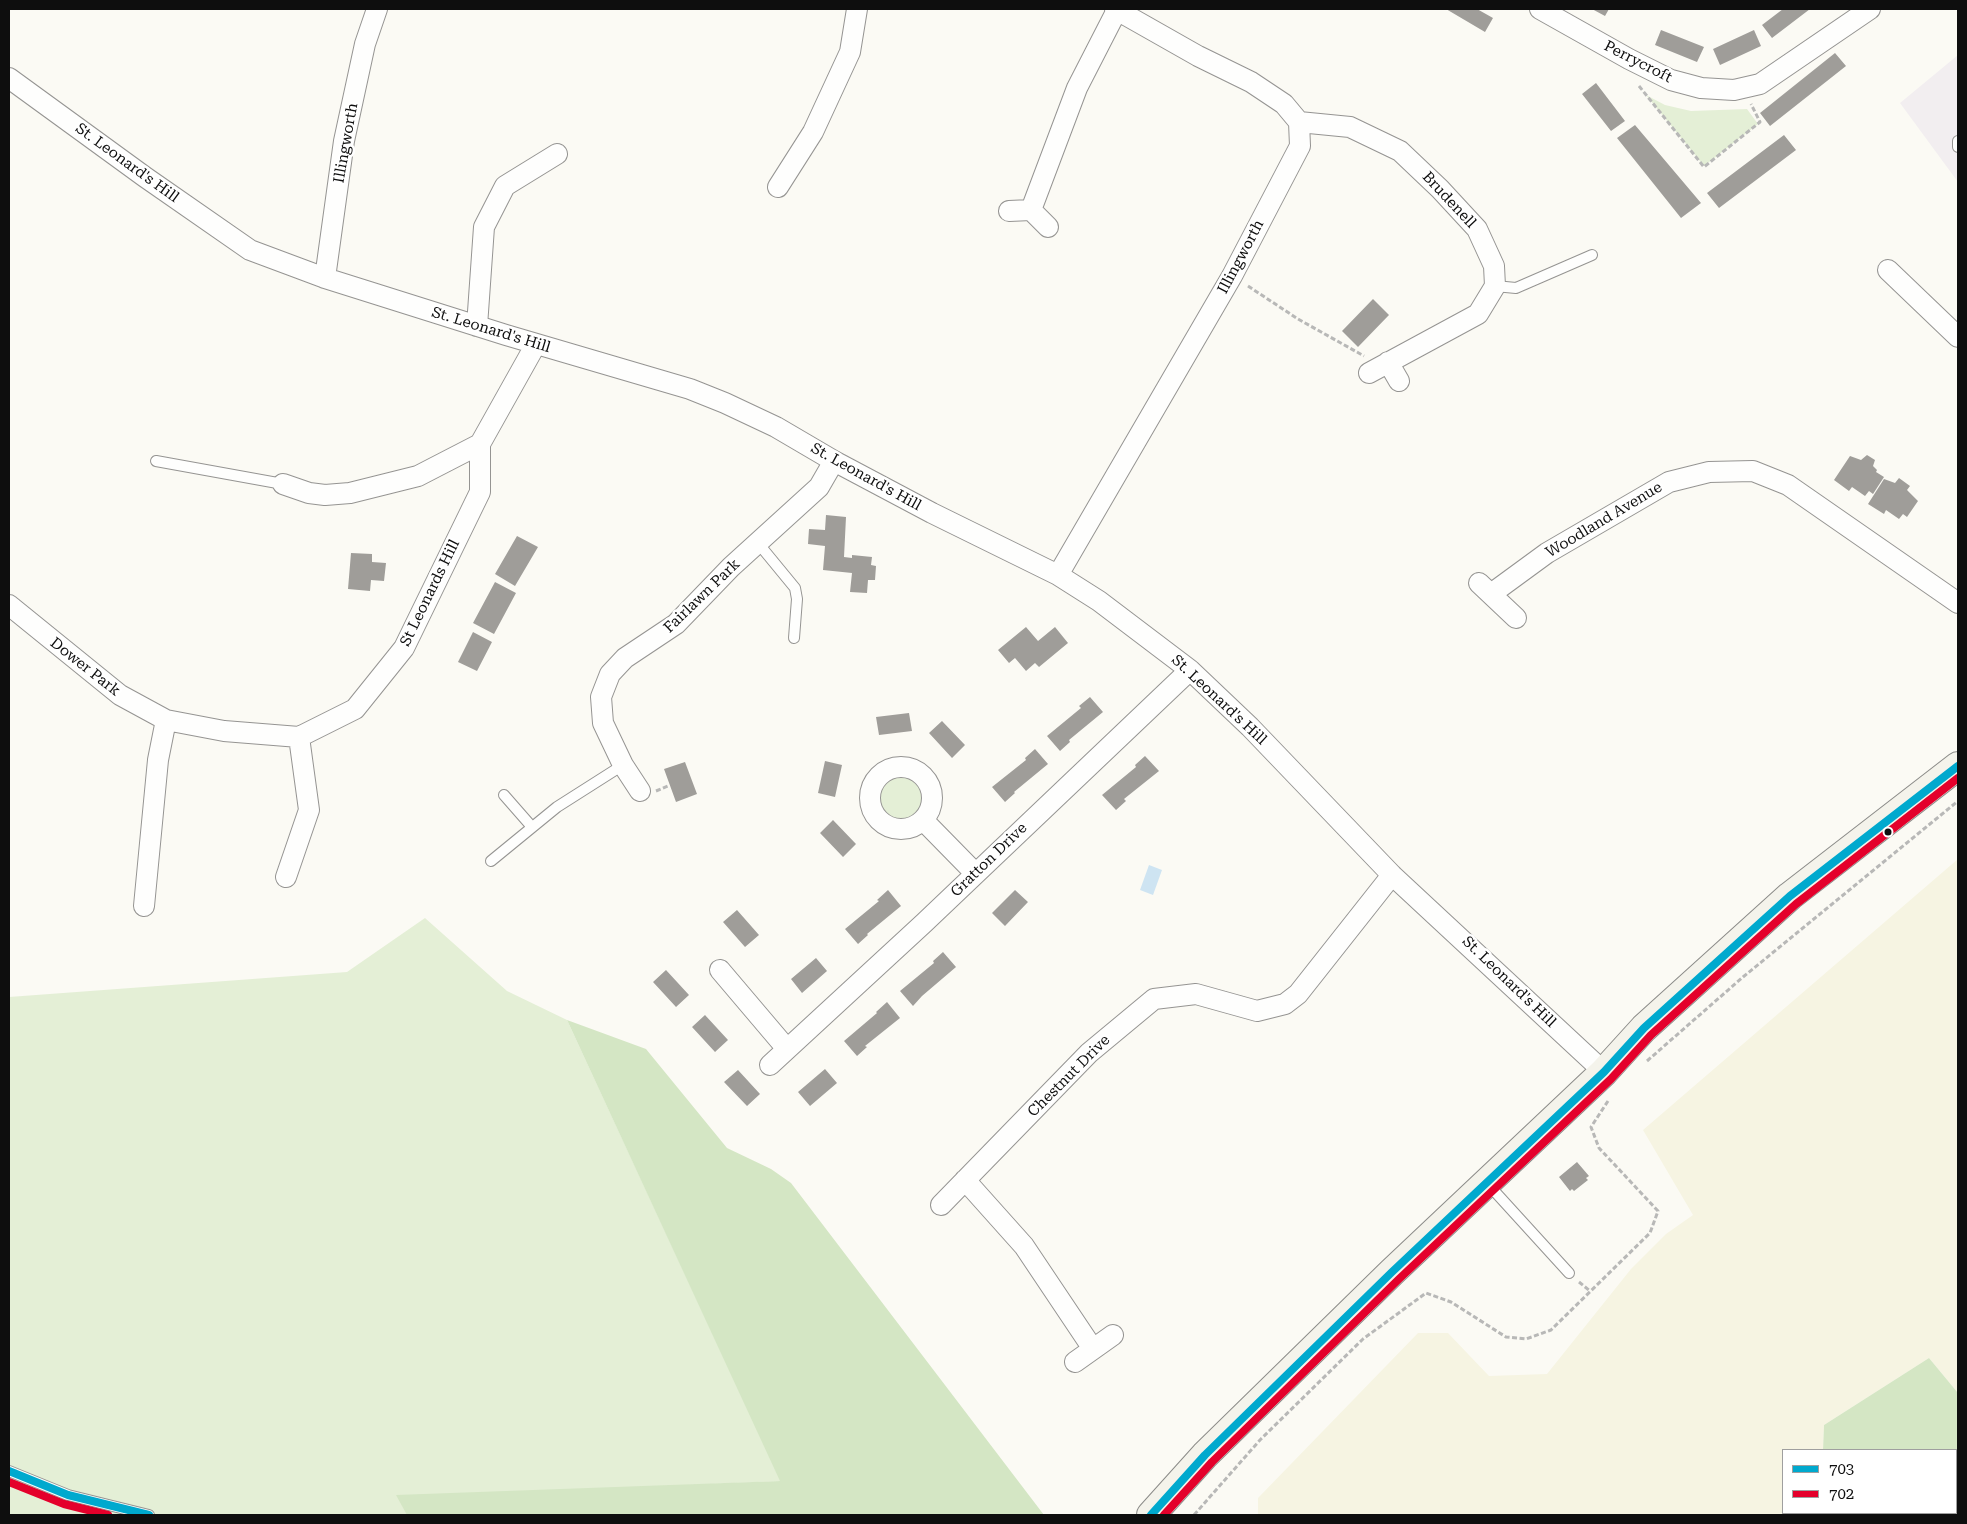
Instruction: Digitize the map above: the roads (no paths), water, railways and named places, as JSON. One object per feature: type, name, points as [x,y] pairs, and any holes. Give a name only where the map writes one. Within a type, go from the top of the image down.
[{"type":"main road","points":[[1151,1515],[1212,1448],[1486,1182],[1608,1083],[1644,1028],[1790,896],[1958,766]]},
{"type":"street","name":"Illingworth","points":[[325,278],[344,141],[365,44],[376,9]]},
{"type":"street","points":[[778,187],[813,132],[850,52],[857,9]]},
{"type":"street","points":[[1031,210],[1077,88],[1116,9],[1198,56],[1251,82],[1284,104],[1299,122]]},
{"type":"street","name":"Perrycroft","points":[[1540,9],[1565,15],[1671,80],[1701,88],[1734,90],[1760,84],[1870,9]]},
{"type":"street","name":"St. Leonard's Hill","points":[[9,78],[145,177],[250,250],[325,278],[536,344],[690,389],[716,399],[776,426],[834,461],[1058,576],[1099,601],[1190,670],[1250,727],[1392,874],[1608,1083]]},
{"type":"street","name":"Illingworth","points":[[1058,576],[1232,276],[1300,146],[1299,122]]},
{"type":"street","name":"Brudenell","points":[[1299,122],[1350,127],[1400,151],[1440,189],[1477,229],[1494,266],[1495,286]]},
{"type":"street","points":[[477,326],[484,227],[505,186],[557,154]]},
{"type":"street","points":[[1010,211],[1031,210],[1048,227]]},
{"type":"street","points":[[1888,270],[1958,337]]},
{"type":"street","points":[[1399,381],[1380,367],[1478,314],[1495,286]]},
{"type":"street","name":"St Leonards Hill","points":[[299,737],[355,709],[404,648],[480,492],[480,444],[536,344]]},
{"type":"street","points":[[284,484],[309,493],[325,495],[350,493],[418,476],[480,444]]},
{"type":"street","name":"Fairlawn Park","points":[[640,791],[607,733],[601,711],[601,697],[610,674],[625,658],[676,624],[758,543],[819,487],[834,461]]},
{"type":"street","name":"Woodland Avenue","points":[[1516,618],[1485,588],[1669,482],[1709,472],[1754,471],[1796,490],[1958,603]]},
{"type":"street","name":"Dower Park","points":[[9,606],[120,695],[166,720]]},
{"type":"street","name":"Gratton Drive","points":[[770,1065],[1190,670]]},
{"type":"street","points":[[144,906],[158,760],[166,720],[224,731],[299,737],[309,810],[286,877]]},
{"type":"street","points":[[923,820],[975,873]]},
{"type":"street","name":"Chestnut Drive","points":[[941,1205],[1089,1053],[1154,999],[1196,994],[1257,1011],[1285,1004],[1298,994],[1392,874]]},
{"type":"street","points":[[720,970],[787,1049]]},
{"type":"street","points":[[965,1180],[1024,1246],[1093,1349]]},
{"type":"street","points":[[1075,1362],[1113,1335]]},
{"type":"lane","points":[[1958,141],[1958,147]]},
{"type":"lane","points":[[1495,286],[1516,288],[1592,255]]},
{"type":"lane","points":[[156,461],[284,484]]},
{"type":"lane","points":[[758,543],[795,588],[797,599],[794,638]]},
{"type":"lane","points":[[491,861],[557,806],[624,765]]},
{"type":"lane","points":[[504,795],[532,827]]},
{"type":"lane","points":[[1486,1182],[1569,1273]]},
{"type":"lane","points":[[9,1471],[68,1495],[149,1515]]},
{"type":"water","points":[[1149,865],[1162,870],[1153,895],[1140,890]]}]
